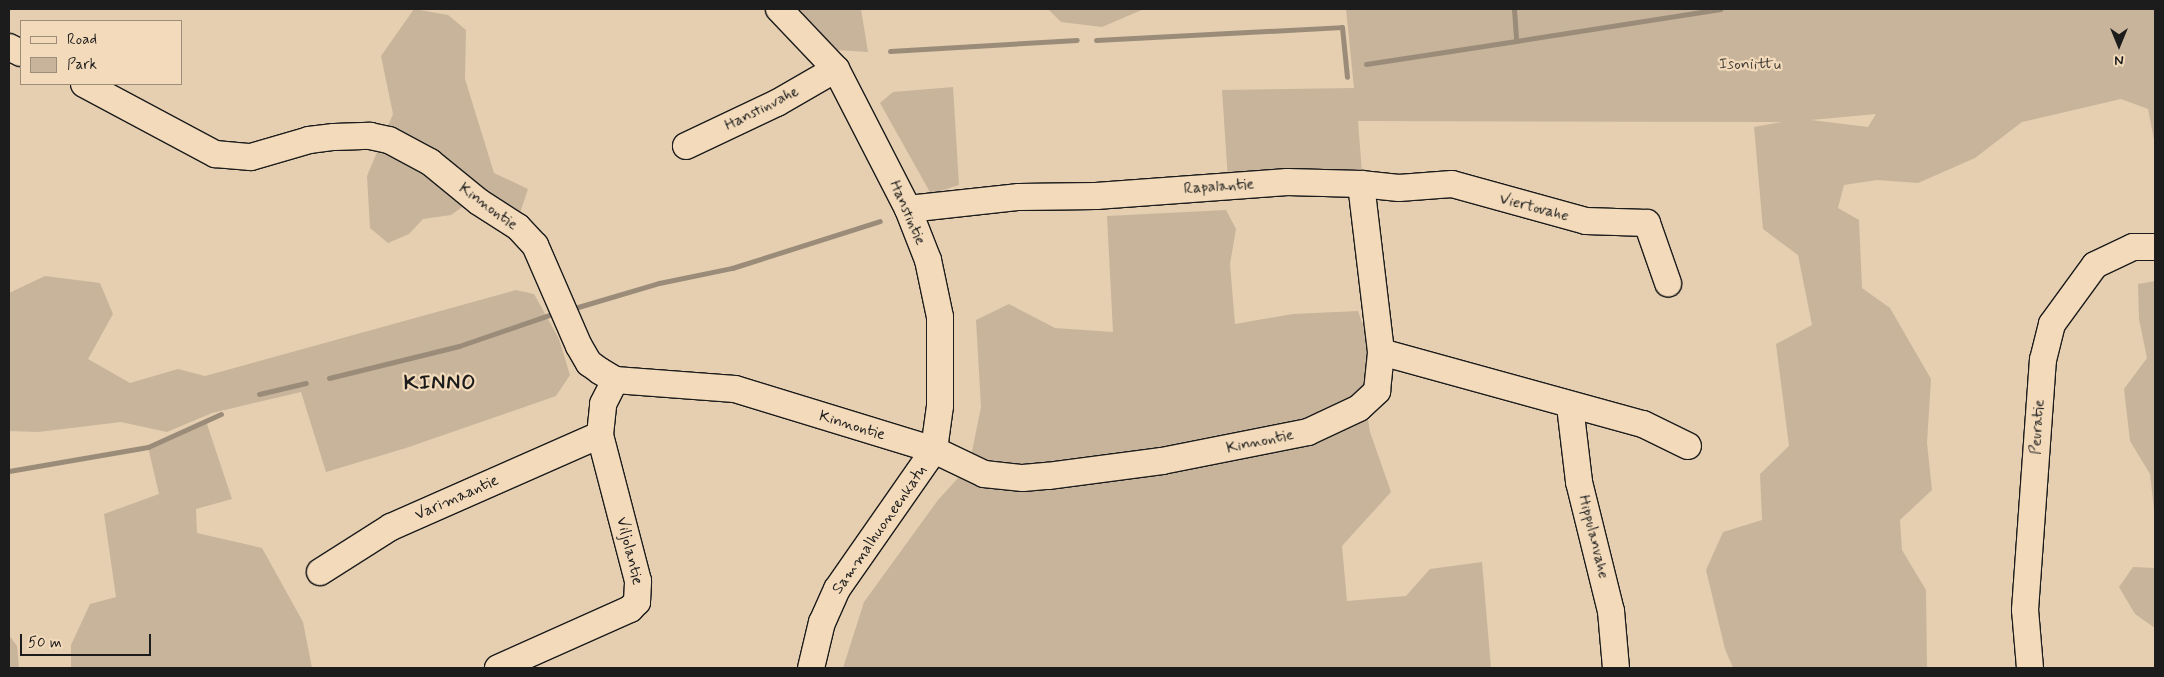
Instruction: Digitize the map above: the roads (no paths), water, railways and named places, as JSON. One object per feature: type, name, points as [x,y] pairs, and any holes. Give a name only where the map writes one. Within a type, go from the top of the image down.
[{"type":"street","name":"Hanstintie","points":[[779,9],[836,69],[908,209],[928,260],[940,317],[940,406],[934,450]]},
{"type":"street","name":"Hanstinvahe","points":[[686,146],[777,104],[836,69]]},
{"type":"street","name":"Kinnontie","points":[[86,85],[215,154],[251,157],[309,140],[370,136],[388,140],[430,162],[479,202],[518,227],[535,245],[589,363],[614,380],[735,389],[934,450],[984,474],[1023,478],[1162,461],[1308,432],[1359,408],[1376,391],[1381,352]]},
{"type":"street","name":"Rapalantie","points":[[908,209],[1019,197],[1096,196],[1287,182],[1360,184]]},
{"type":"street","name":"Viertovahe","points":[[1360,184],[1399,188],[1452,184],[1586,221],[1647,224],[1668,283]]},
{"type":"street","points":[[1360,184],[1381,352],[1570,406],[1643,424],[1688,446]]},
{"type":"street","name":"Peuratie","points":[[2030,668],[2025,610],[2043,360],[2052,324],[2095,265],[2133,247],[2155,247]]},
{"type":"street","name":"Viljolantie","points":[[498,668],[630,609],[637,602],[638,581],[600,434],[603,404],[614,380]]},
{"type":"street","name":"Hippulanvahe","points":[[1570,406],[1580,482],[1611,611],[1616,668]]},
{"type":"street","name":"Varimaantie","points":[[320,572],[391,527],[600,434]]},
{"type":"street","name":"Sammalhuoneenkatu","points":[[811,668],[822,622],[836,589],[934,450]]},
{"type":"waterway","points":[[1514,9],[1516,41],[1721,9]]},
{"type":"waterway","points":[[1096,40],[1342,27],[1347,77]]},
{"type":"waterway","points":[[890,51],[1077,40]]},
{"type":"waterway","points":[[1366,64],[1516,41]]},
{"type":"waterway","points":[[578,307],[659,283],[732,268],[880,221]]},
{"type":"waterway","points":[[329,378],[459,346],[549,315]]},
{"type":"waterway","points":[[259,394],[306,383]]},
{"type":"waterway","points":[[9,471],[148,447],[221,414]]},
{"type":"district","name":"KINNO","points":[[440,383]]},
{"type":"park label","name":"Isoniittu","points":[[1750,65]]}]
